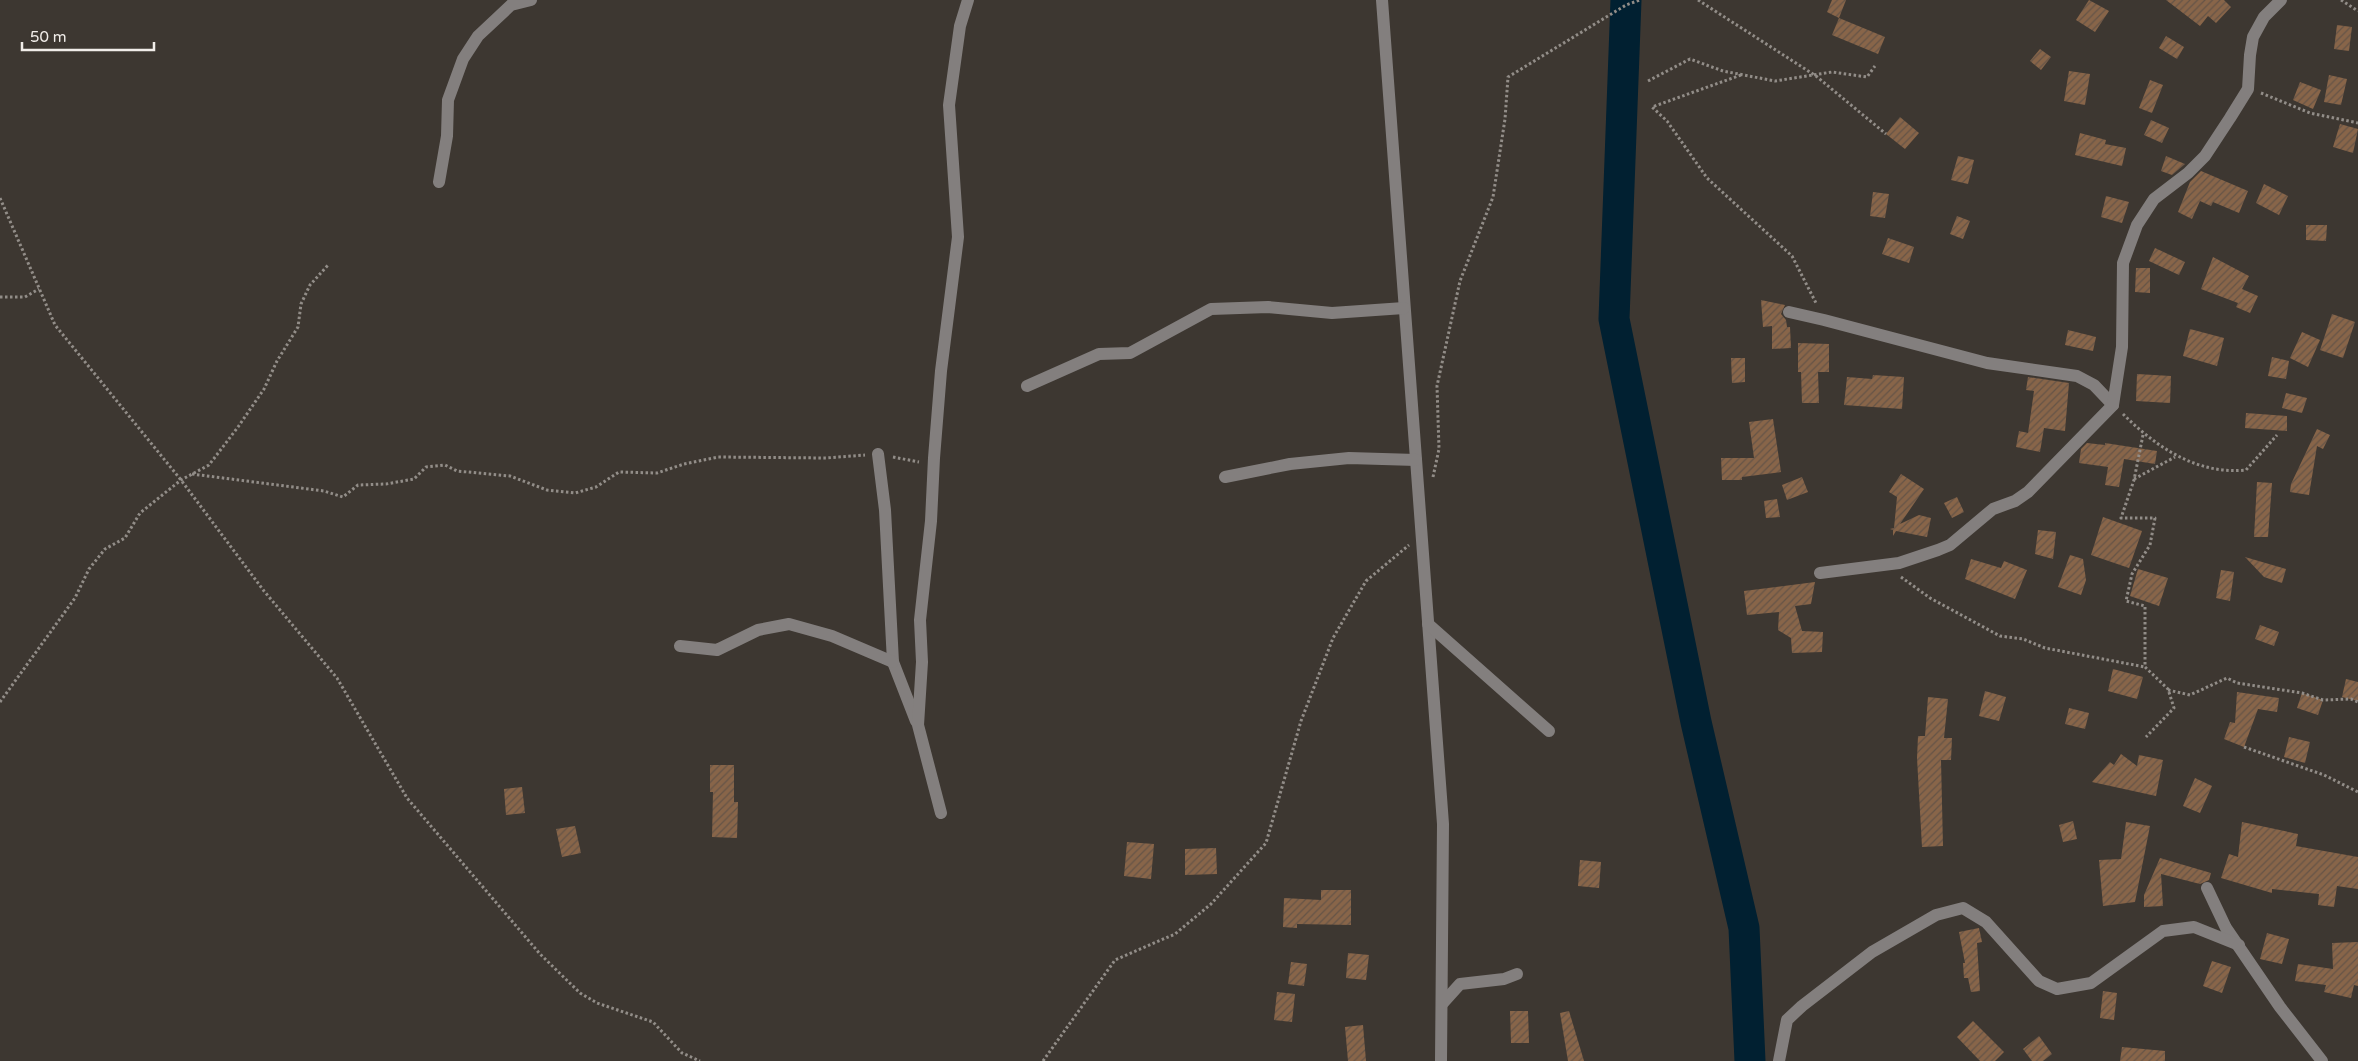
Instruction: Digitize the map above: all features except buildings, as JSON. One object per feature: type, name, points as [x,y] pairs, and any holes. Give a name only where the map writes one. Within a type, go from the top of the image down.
[{"type":"street","points":[[439,182],[447,136],[448,100],[463,58],[478,36],[511,6],[531,0]]},
{"type":"street","points":[[918,725],[922,662],[920,620],[931,521],[934,458],[950,289],[958,237],[948,105],[960,26],[968,0]]},
{"type":"street","points":[[1382,0],[1443,824],[1441,1061]]},
{"type":"street","points":[[1820,573],[1883,565],[1924,556],[1950,544],[1993,509],[2015,501],[2057,464],[2113,405],[2122,346],[2123,263],[2137,225],[2154,199],[2188,173],[2204,156],[2248,89],[2250,55],[2254,36],[2264,18],[2281,0]]},
{"type":"street","points":[[1027,386],[1099,354],[1130,353],[1211,309],[1268,307],[1332,313],[1404,308]]},
{"type":"street","points":[[1789,312],[1986,363],[2077,376],[2094,385],[2113,405]]},
{"type":"street","points":[[878,454],[885,510],[893,662],[918,725],[941,812]]},
{"type":"street","points":[[1225,477],[1290,464],[1349,458],[1416,460]]},
{"type":"street","points":[[680,646],[717,650],[758,630],[789,624],[832,636],[893,662]]},
{"type":"street","points":[[1428,624],[1549,731]]},
{"type":"street","points":[[2207,888],[2226,928],[2280,1007],[2322,1061]]},
{"type":"street","points":[[1779,1061],[1787,1020],[1802,1006],[1872,952],[1936,915],[1945,912],[1963,908],[1986,922],[2039,981],[2057,989],[2091,983],[2163,931],[2194,927],[2238,945]]},
{"type":"street","points":[[1442,1004],[1460,984],[1504,979],[1517,974]]},
{"type":"path","points":[[1432,485],[1439,449],[1437,386],[1460,281],[1494,197],[1506,119],[1508,77],[1626,5],[1640,0]]},
{"type":"path","points":[[1698,0],[1816,76],[1886,134]]},
{"type":"path","points":[[2341,0],[2358,11]]},
{"type":"path","points":[[1648,81],[1690,59],[1723,71],[1775,82],[1832,72],[1867,77],[1875,66]]},
{"type":"path","points":[[1741,74],[1652,107],[1667,121],[1707,178],[1792,256],[1824,320]]},
{"type":"path","points":[[2248,89],[2274,97],[2310,113],[2358,123]]},
{"type":"path","points":[[0,198],[54,325],[181,480],[264,591],[338,678],[406,798],[540,954],[580,992],[597,1003],[653,1022],[682,1053],[700,1061]]},
{"type":"path","points":[[0,702],[75,598],[89,569],[105,549],[124,538],[140,513],[181,480],[209,465],[238,427],[264,389],[277,361],[298,327],[301,304],[310,285],[329,264]]},
{"type":"path","points":[[0,297],[24,297],[39,289]]},
{"type":"path","points":[[2113,405],[2143,435],[2176,457],[2228,472],[2246,470],[2277,435]]},
{"type":"path","points":[[2143,435],[2134,480],[2121,518],[2155,518],[2150,545],[2132,574],[2126,601],[2145,606],[2145,667]]},
{"type":"path","points":[[192,474],[324,491],[342,497],[358,485],[386,484],[414,479],[426,467],[445,465],[457,471],[510,476],[547,490],[575,492],[596,487],[620,472],[657,473],[684,464],[718,457],[826,458],[878,454],[917,463],[934,458]]},
{"type":"path","points":[[2134,480],[2176,457]]},
{"type":"path","points":[[1043,1061],[1115,960],[1175,934],[1211,904],[1266,843],[1301,721],[1333,638],[1366,581],[1401,550],[1421,539]]},
{"type":"path","points":[[1883,565],[1930,598],[2000,636],[2023,639],[2045,648],[2145,667],[2168,689],[2190,695],[2227,678],[2237,683],[2302,693],[2324,700],[2351,699],[2358,702]]},
{"type":"path","points":[[2146,737],[2174,708],[2168,689]]},
{"type":"path","points":[[2244,747],[2324,775],[2358,792]]},
{"type":"waterway","points":[[1626,0],[1614,319],[1696,722],[1744,928],[1750,1061]]}]
